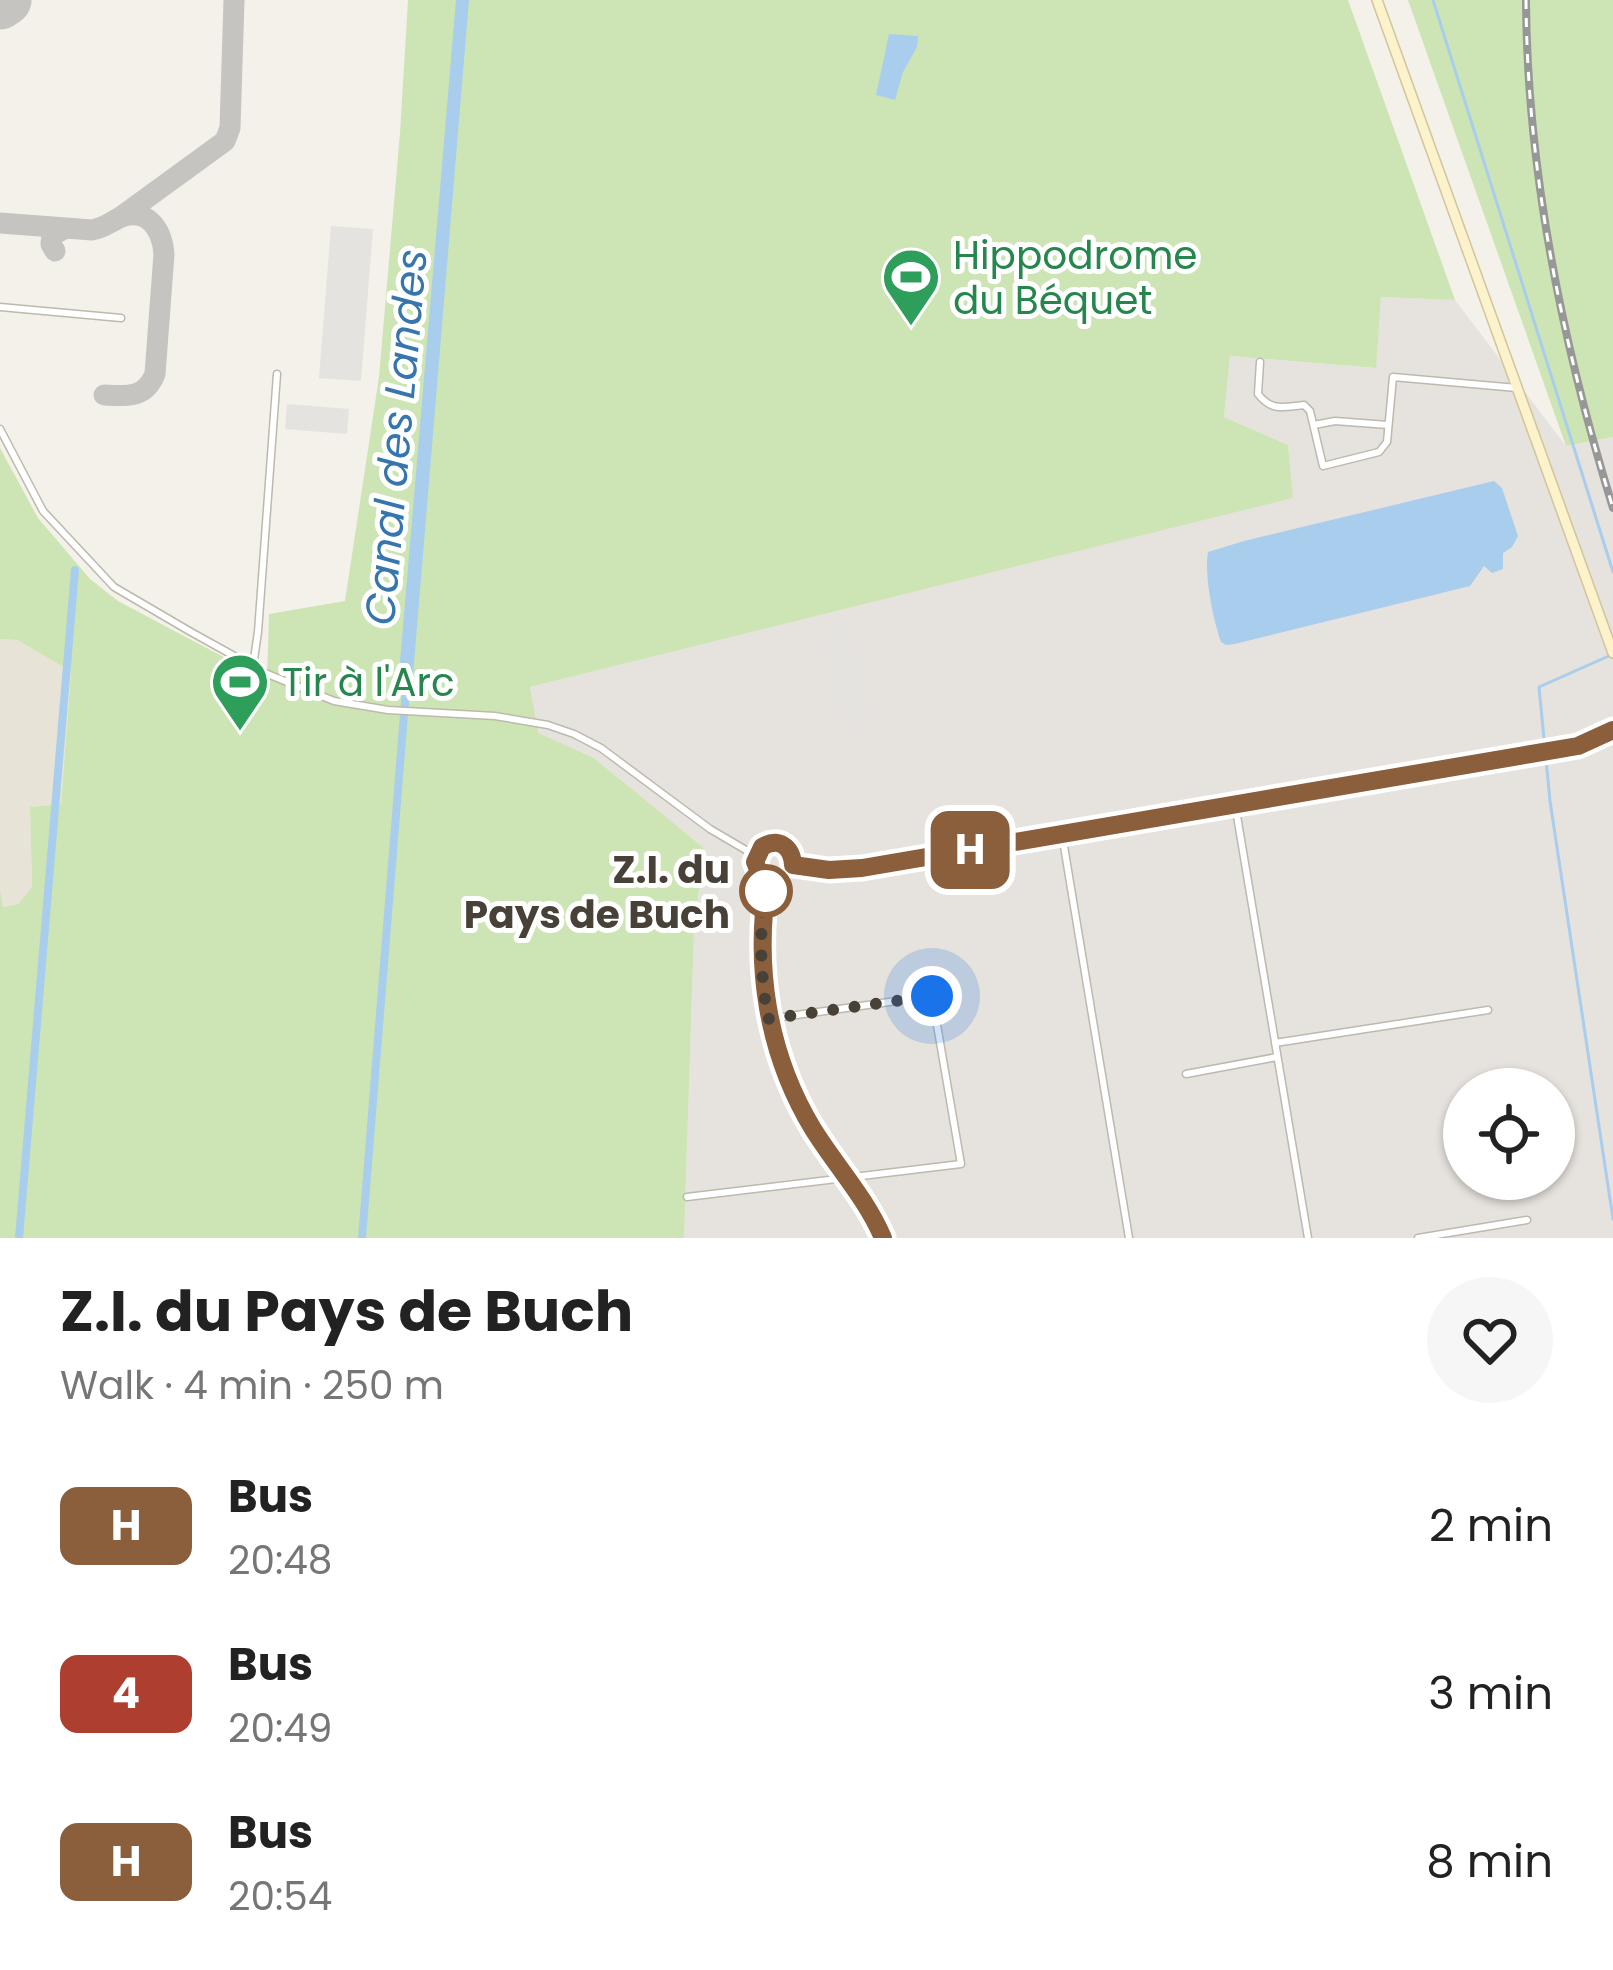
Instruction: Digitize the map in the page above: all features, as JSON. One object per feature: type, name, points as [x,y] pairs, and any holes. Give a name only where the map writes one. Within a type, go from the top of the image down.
[{"type":"main road","points":[[1377,0],[1613,652]]},
{"type":"street","points":[[0,307],[122,318]]},
{"type":"street","points":[[1260,362],[1258,394],[1276,409],[1304,405],[1310,411],[1323,466],[1378,452],[1387,442],[1393,377],[1517,388]]},
{"type":"street","points":[[253,666],[278,374]]},
{"type":"street","points":[[1313,425],[1335,421],[1388,425]]},
{"type":"street","points":[[0,429],[43,511],[114,587],[253,666],[316,695],[353,705],[496,716],[574,734],[602,748],[710,829],[756,856]]},
{"type":"street","points":[[793,865],[862,868],[1587,744],[1613,730]]},
{"type":"street","points":[[1235,804],[1308,1238]]},
{"type":"street","points":[[1062,834],[1129,1238]]},
{"type":"street","points":[[768,879],[756,867],[756,856],[766,843],[778,842],[788,848],[793,865]]},
{"type":"street","points":[[768,879],[786,875],[793,865]]},
{"type":"street","points":[[768,879],[761,918],[768,1019],[805,1112],[883,1238]]},
{"type":"street","points":[[687,1197],[961,1164],[932,996],[768,1019]]},
{"type":"street","points":[[1275,1043],[1488,1010]]},
{"type":"street","points":[[1186,1074],[1277,1057]]},
{"type":"street","points":[[1418,1238],[1527,1220]]},
{"type":"shaded area","points":[[331,226],[373,229],[361,381],[319,378]]},
{"type":"shaded area","points":[[1381,297],[1455,300],[1566,446],[1613,437],[1613,1238],[684,1238],[694,932],[704,848],[594,758],[537,733],[530,687],[1292,498],[1288,445],[1224,417],[1230,356],[1375,368]]},
{"type":"shaded area","points":[[287,404],[349,409],[347,434],[285,429]]},
{"type":"shaded area","points":[[848,631],[870,720],[846,727],[825,637]]},
{"type":"shaded area","points":[[0,639],[17,640],[71,670],[61,804],[30,807],[32,887],[18,904],[2,907],[0,888]]},
{"type":"green space","points":[[408,0],[1348,0],[1455,300],[1381,297],[1376,368],[1230,356],[1224,417],[1288,445],[1293,498],[530,687],[538,733],[594,758],[704,848],[694,932],[684,1238],[0,1238],[0,889],[3,907],[18,904],[32,887],[30,807],[61,804],[71,671],[17,640],[0,639],[0,448],[38,518],[90,579],[118,601],[267,680],[269,614],[345,601],[379,377]]},
{"type":"green space","points":[[1408,0],[1613,0],[1613,437],[1566,446]]},
{"type":"water","points":[[456,0],[469,0],[413,675],[399,674]]},
{"type":"water","points":[[889,34],[918,36],[895,100],[876,95]]},
{"type":"water","points":[[1494,481],[1502,488],[1518,536],[1503,553],[1503,569],[1492,573],[1484,566],[1470,586],[1235,644],[1221,642],[1210,597],[1208,552]]},
{"type":"waterway","points":[[1433,0],[1613,572]]},
{"type":"waterway","points":[[19,1238],[75,570]]},
{"type":"waterway","points":[[1611,655],[1539,687],[1550,801],[1613,1219]]},
{"type":"waterway","name":"Canal des Landes","points":[[362,1238],[408,665]]},
{"type":"taxiway","points":[[122,216],[225,141],[230,128],[234,0]]},
{"type":"taxiway","points":[[0,223],[92,230],[138,215],[156,228],[164,254],[155,374],[140,392],[104,395]]},
{"type":"taxiway","points":[[55,251],[52,235],[66,228]]},
{"type":"runway","points":[[0,4],[6,0]]},
{"type":"railway","points":[[1526,0],[1533,129],[1551,257],[1578,383],[1613,508]]},
{"type":"bus line","name":"H","points":[[883,1238],[874,1217],[813,1128],[768,1019],[761,918],[768,879],[755,862],[766,843],[778,842],[788,848],[793,865],[862,868],[1578,746],[1613,730]]},
{"type":"place","name":"Hippodrome du Béquet","points":[[911,328]]},
{"type":"place","name":"Tir à l'Arc","points":[[240,733]]},
{"type":"place","name":"Z.I. du Pays de Buch","points":[[766,891]]},
{"type":"route","points":[[766,891],[761,918],[768,1019],[932,996]]}]
